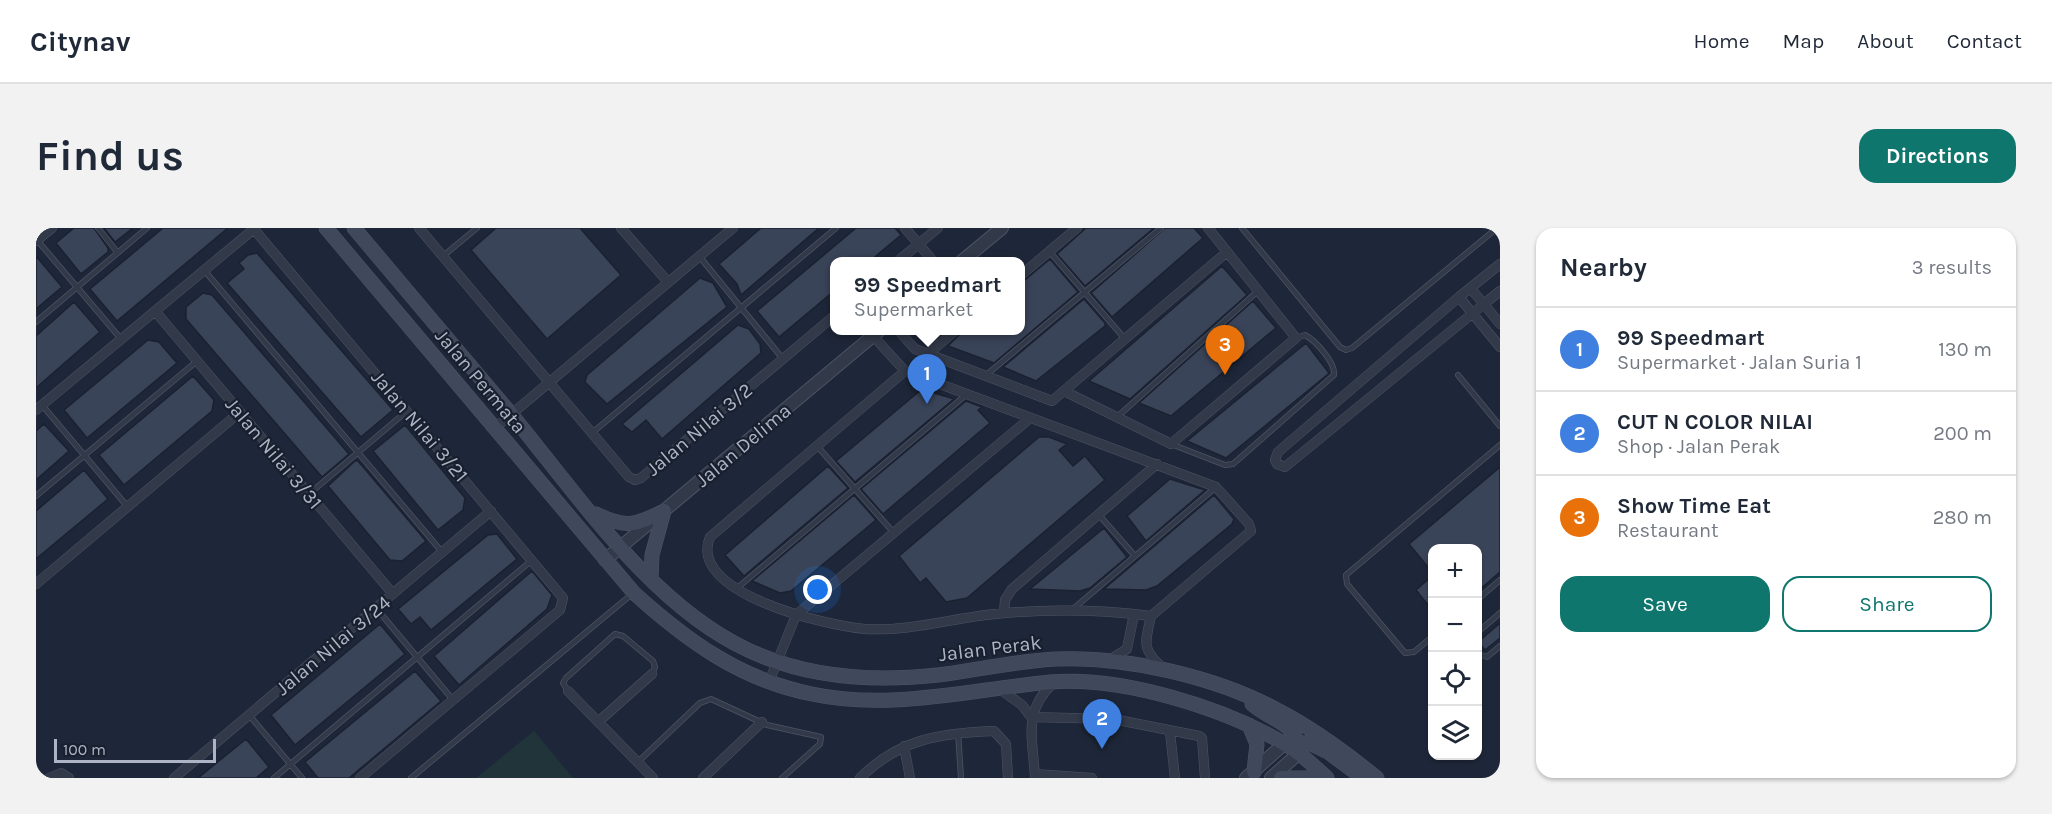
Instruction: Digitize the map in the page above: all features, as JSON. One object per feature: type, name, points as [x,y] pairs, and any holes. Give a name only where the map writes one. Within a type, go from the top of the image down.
[{"type":"main road","name":"Jalan Permata","points":[[326,228],[496,427],[605,560]]},
{"type":"main road","name":"Jalan Permata","points":[[354,228],[621,546]]},
{"type":"main road","points":[[590,511],[625,525],[638,524],[664,511]]},
{"type":"main road","points":[[651,579],[652,555],[664,511]]},
{"type":"main road","name":"Jalan Perak","points":[[621,546],[678,605],[716,633],[749,651],[777,661],[817,673],[879,678],[936,675],[1055,659],[1110,660],[1167,671],[1277,709],[1322,736],[1377,778]]},
{"type":"main road","name":"Jalan Perak","points":[[605,560],[634,593],[666,622],[706,652],[739,670],[769,682],[814,695],[857,699],[938,695],[1054,682],[1122,685],[1223,714],[1249,725],[1294,746],[1327,778]]},
{"type":"main road","points":[[1241,695],[1262,713],[1291,728],[1294,746],[1309,743],[1328,752],[1363,778]]},
{"type":"main road","points":[[1249,725],[1257,744],[1250,775]]},
{"type":"main road","points":[[1281,778],[1320,778]]},
{"type":"street","points":[[37,241],[52,228]]},
{"type":"street","points":[[39,408],[254,228]]},
{"type":"street","name":"Jalan Nilai 3/21","points":[[254,228],[563,598],[562,607],[544,624],[360,778]]},
{"type":"street","name":"Jalan Nilai 3/2","points":[[419,228],[629,477],[638,480],[830,318]]},
{"type":"street","points":[[621,228],[668,282]]},
{"type":"street","points":[[496,427],[733,228]]},
{"type":"street","points":[[905,228],[930,257]]},
{"type":"street","points":[[903,257],[938,228]]},
{"type":"street","points":[[967,257],[1002,228]]},
{"type":"street","points":[[1025,272],[1077,228]]},
{"type":"street","points":[[1064,391],[1172,444],[1296,338],[1208,228]]},
{"type":"street","points":[[902,335],[913,348],[1050,401],[1227,252]]},
{"type":"street","points":[[1500,264],[1278,452],[1276,464],[1285,467],[1500,291]]},
{"type":"street","points":[[1470,288],[1500,324]]},
{"type":"street","points":[[1459,297],[1500,347]]},
{"type":"street","name":"Jalan Nilai 3/31","points":[[155,311],[393,594]]},
{"type":"street","name":"Jalan Delima","points":[[605,560],[875,335]]},
{"type":"street","points":[[878,335],[905,371],[1216,487],[1250,524],[1251,531],[1151,616],[1145,644],[1147,652],[1167,671]]},
{"type":"street","points":[[928,354],[950,335]]},
{"type":"street","points":[[905,371],[710,537],[706,548],[711,566],[736,589],[796,615],[839,626],[893,629],[1004,613],[1071,611],[1151,616]]},
{"type":"street","points":[[36,584],[240,412]]},
{"type":"street","points":[[769,682],[796,615],[1029,419]]},
{"type":"street","points":[[1004,613],[1005,600],[1012,589],[1157,464]]},
{"type":"street","name":"Jalan Nilai 3/24","points":[[174,778],[491,511]]},
{"type":"street","points":[[1110,660],[1127,649],[1134,614]]},
{"type":"street","points":[[598,722],[652,674]]},
{"type":"street","points":[[1054,682],[1036,702],[1031,717],[1035,776],[1092,778]]},
{"type":"street","points":[[998,688],[1022,705],[1031,717]]},
{"type":"street","points":[[568,691],[653,778]]},
{"type":"street","points":[[1031,717],[1113,719],[1202,738],[1204,778]]},
{"type":"street","points":[[703,778],[762,722]]},
{"type":"street","points":[[860,778],[884,756],[904,746],[958,732],[994,731],[1006,744],[1008,778]]},
{"type":"street","points":[[1170,732],[1175,778]]},
{"type":"street","points":[[904,746],[910,778]]},
{"type":"street","points":[[1250,775],[1294,746]]},
{"type":"street","points":[[1270,778],[1294,746]]},
{"type":"street","points":[[49,778],[61,773],[69,778]]},
{"type":"lane","points":[[98,228],[118,252]]},
{"type":"lane","points":[[36,322],[147,228]]},
{"type":"lane","points":[[443,256],[477,228]]},
{"type":"lane","points":[[592,433],[836,228]]},
{"type":"lane","points":[[985,376],[1161,228]]},
{"type":"lane","points":[[1242,228],[1340,347],[1346,350],[1352,348],[1497,228]]},
{"type":"lane","points":[[37,241],[121,339]]},
{"type":"lane","points":[[1049,251],[1125,339]]},
{"type":"lane","points":[[699,256],[783,358]]},
{"type":"lane","points":[[204,270],[442,552]]},
{"type":"lane","points":[[1117,417],[1258,291]]},
{"type":"lane","points":[[1172,444],[1225,465],[1233,464],[1334,375],[1334,366],[1311,338],[1305,335],[1296,338]]},
{"type":"lane","points":[[36,496],[197,361]]},
{"type":"lane","points":[[1458,375],[1500,426]]},
{"type":"lane","points":[[736,589],[967,394]]},
{"type":"lane","points":[[39,408],[127,507]]},
{"type":"lane","points":[[309,494],[407,411]]},
{"type":"lane","points":[[1428,640],[1414,652],[1405,653],[1347,584],[1346,575],[1500,445]]},
{"type":"lane","points":[[817,446],[894,533]]},
{"type":"lane","points":[[1071,611],[1216,487]]},
{"type":"lane","points":[[1099,515],[1135,556]]},
{"type":"lane","points":[[274,778],[533,560]]},
{"type":"lane","points":[[1479,598],[1500,580]]},
{"type":"lane","points":[[411,778],[634,593]]},
{"type":"lane","points":[[376,608],[453,700]]},
{"type":"lane","points":[[1482,629],[1500,613]]},
{"type":"lane","points":[[568,691],[563,683],[566,678],[618,633],[653,661],[655,667],[652,674]]},
{"type":"lane","points":[[1482,656],[1486,657],[1500,646]]},
{"type":"lane","points":[[638,762],[704,700],[711,699],[762,722],[821,737],[820,744],[782,778]]},
{"type":"lane","points":[[249,715],[302,778]]},
{"type":"lane","points":[[958,732],[961,778]]},
{"type":"shaded area","points":[[534,731],[573,778],[476,778]]},
{"type":"building","points":[[74,228],[94,228],[108,248],[108,252],[81,274],[56,243]]},
{"type":"building","points":[[104,228],[133,228],[115,242]]},
{"type":"building","points":[[163,228],[228,228],[117,321],[90,289]]},
{"type":"building","points":[[496,228],[580,228],[621,275],[547,339],[471,250]]},
{"type":"building","points":[[761,228],[819,228],[741,295],[737,284],[719,264]]},
{"type":"building","points":[[856,228],[895,228],[901,235],[875,257],[830,257],[830,294],[779,337],[757,311]]},
{"type":"building","points":[[1086,228],[1154,228],[1085,286],[1057,254]]},
{"type":"building","points":[[1165,228],[1194,228],[1203,238],[1112,317],[1091,293]]},
{"type":"building","points":[[257,253],[393,410],[361,437],[227,283],[244,269],[239,263],[248,255]]},
{"type":"building","points":[[36,256],[62,287],[36,309]]},
{"type":"building","points":[[1050,259],[1078,292],[994,363],[948,346],[959,335],[1025,335],[1025,280]]},
{"type":"building","points":[[1222,266],[1247,295],[1130,399],[1089,381]]},
{"type":"building","points":[[700,278],[713,283],[727,307],[607,404],[585,382],[587,375]]},
{"type":"building","points":[[203,293],[212,295],[349,454],[322,477],[186,319],[186,307]]},
{"type":"building","points":[[1084,299],[1105,323],[1105,326],[1036,381],[1003,367]]},
{"type":"building","points":[[1253,301],[1276,328],[1171,416],[1139,403]]},
{"type":"building","points":[[74,302],[100,332],[36,388],[36,336]]},
{"type":"building","points":[[738,325],[749,329],[760,344],[761,353],[662,439],[646,420],[632,432],[622,424]]},
{"type":"building","points":[[148,340],[159,342],[177,363],[87,438],[64,410]]},
{"type":"building","points":[[1306,343],[1329,373],[1327,375],[1226,458],[1187,441]]},
{"type":"building","points":[[193,376],[214,400],[212,411],[124,485],[99,455]]},
{"type":"building","points":[[922,389],[954,399],[855,482],[836,461]]},
{"type":"building","points":[[966,401],[982,407],[978,410],[990,423],[883,514],[861,489]]},
{"type":"building","points":[[44,424],[69,451],[36,480],[36,431]]},
{"type":"building","points":[[405,425],[465,498],[463,510],[438,530],[373,451]]},
{"type":"building","points":[[1039,437],[1049,437],[1067,444],[1059,450],[1073,466],[1085,456],[1105,480],[967,598],[946,602],[926,578],[920,583],[899,556]]},
{"type":"building","points":[[355,461],[358,461],[426,541],[402,561],[390,560],[328,486]]},
{"type":"building","points":[[828,466],[848,488],[744,576],[725,555]]},
{"type":"building","points":[[1500,467],[1500,572],[1482,588],[1482,544],[1428,544],[1428,567],[1409,544]]},
{"type":"building","points":[[84,470],[108,499],[36,559],[36,511]]},
{"type":"building","points":[[1170,479],[1205,490],[1146,541],[1127,516]]},
{"type":"building","points":[[854,495],[876,520],[791,591],[780,593],[752,581]]},
{"type":"building","points":[[1214,495],[1234,519],[1232,524],[1157,586],[1146,590],[1104,589]]},
{"type":"building","points":[[1104,528],[1127,557],[1090,588],[1080,591],[1030,589]]},
{"type":"building","points":[[497,534],[517,559],[431,630],[420,617],[411,624],[398,609],[488,535]]},
{"type":"building","points":[[532,571],[552,595],[547,609],[459,685],[434,656]]},
{"type":"building","points":[[1428,580],[1428,605],[1416,590]]},
{"type":"building","points":[[1500,623],[1500,638],[1485,650],[1482,647],[1482,639]]},
{"type":"building","points":[[380,624],[405,654],[295,745],[271,715]]},
{"type":"building","points":[[415,671],[441,701],[349,778],[318,778],[305,762]]},
{"type":"building","points":[[246,739],[269,767],[256,778],[198,778]]},
{"type":"place","name":"Show Time Eat","points":[[1225,375]]},
{"type":"place","name":"99 Speedmart","points":[[927,404]]},
{"type":"place","name":"CUT N COLOR NILAI","points":[[1102,749]]}]
